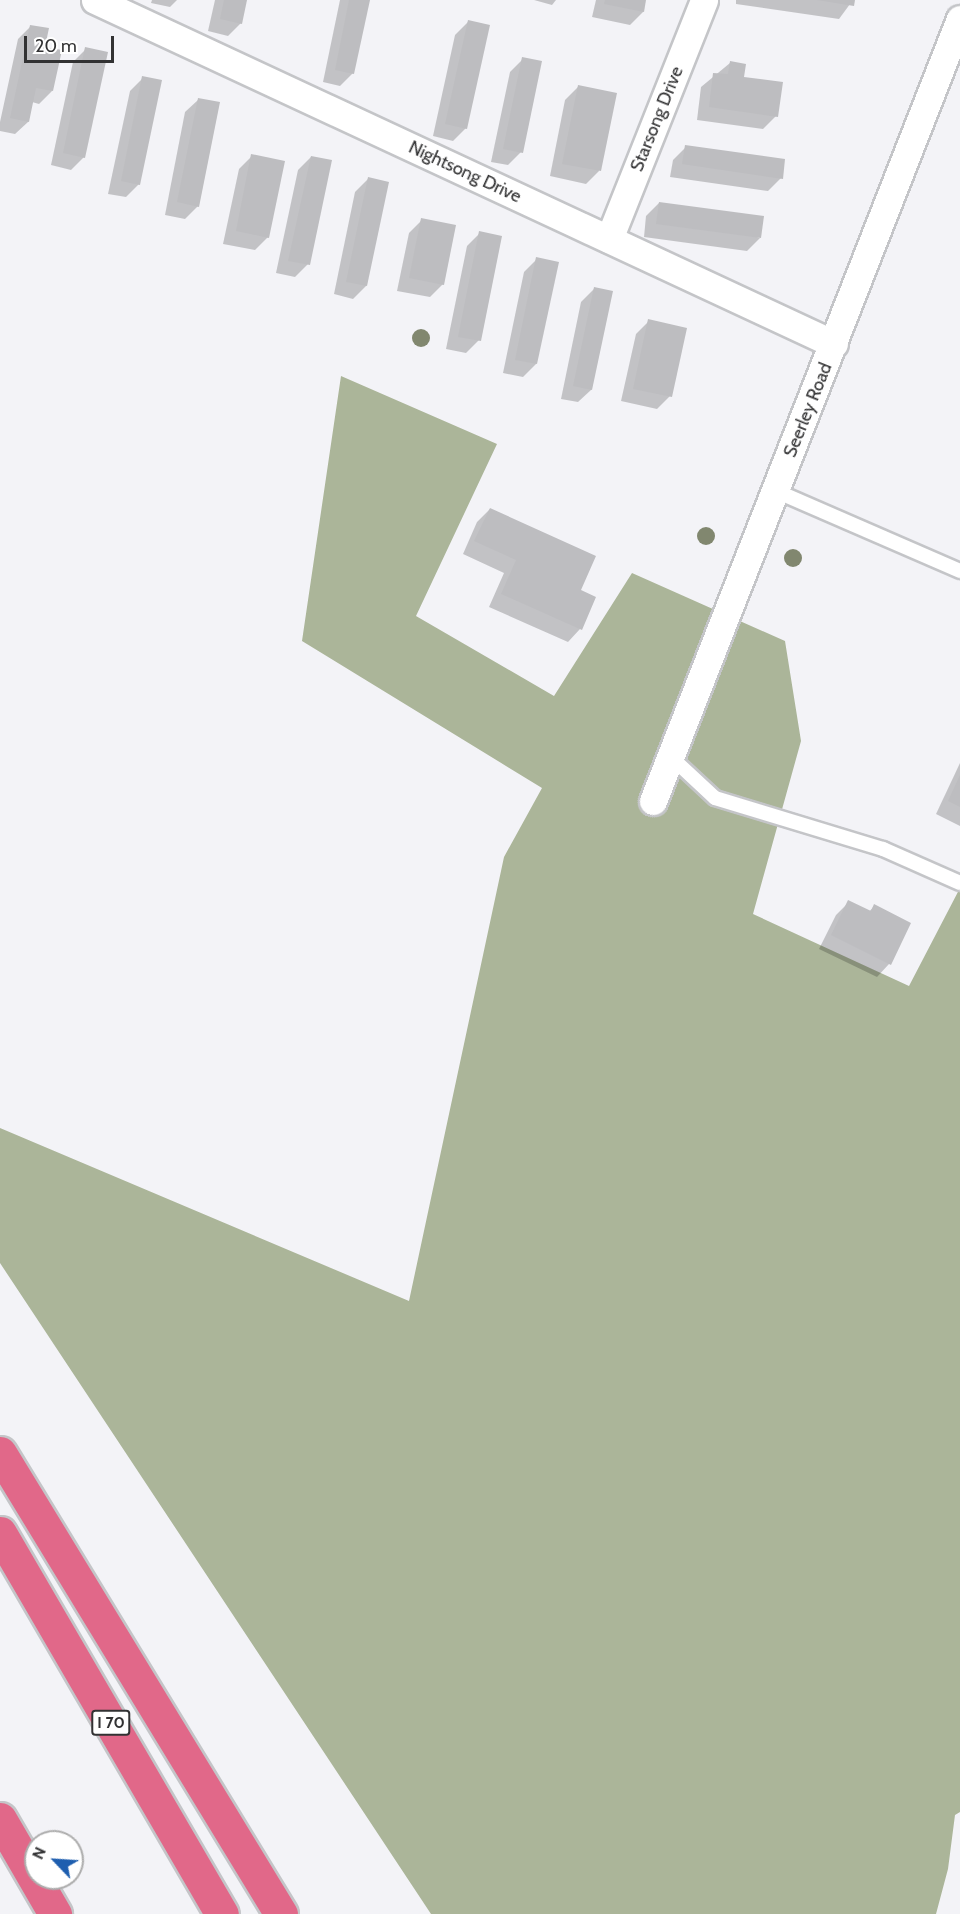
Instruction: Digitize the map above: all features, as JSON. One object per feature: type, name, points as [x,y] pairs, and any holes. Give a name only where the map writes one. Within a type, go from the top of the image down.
[{"type":"highway","points":[[0,1453],[281,1914]]},
{"type":"highway","name":"I 70","points":[[0,1533],[222,1914]]},
{"type":"highway","points":[[0,1819],[55,1914]]},
{"type":"street","name":"Nightsong Drive","points":[[95,0],[834,344]]},
{"type":"street","name":"Starsong Drive","points":[[609,238],[704,0]]},
{"type":"street","name":"Seerley Road","points":[[653,801],[960,19]]},
{"type":"lane","points":[[776,491],[960,572]]},
{"type":"lane","points":[[671,757],[715,798],[883,849],[960,883]]},
{"type":"green space","points":[[341,376],[497,444],[416,616],[554,696],[632,573],[785,641],[801,741],[753,914],[909,986],[960,888],[960,1812],[955,1815],[948,1869],[936,1914],[431,1914],[0,1263],[0,1128],[409,1301],[504,857],[542,788],[302,641]]},
{"type":"building","points":[[224,0],[247,0],[242,24],[220,19]]},
{"type":"building","points":[[349,0],[370,0],[354,74],[335,70]]},
{"type":"building","points":[[605,0],[646,0],[644,12],[604,4]]},
{"type":"building","points":[[817,0],[855,0],[854,6]]},
{"type":"building","points":[[468,20],[490,25],[467,129],[445,124]]},
{"type":"building","points":[[30,25],[49,28],[45,47],[62,50],[53,91],[36,88],[29,122],[10,118]]},
{"type":"building","points":[[85,47],[108,52],[85,158],[63,153]]},
{"type":"building","points":[[522,57],[542,61],[523,153],[503,149]]},
{"type":"building","points":[[730,61],[746,64],[744,77],[783,82],[778,117],[709,107],[713,73],[728,74]]},
{"type":"building","points":[[142,76],[162,80],[140,185],[121,181]]},
{"type":"building","points":[[578,85],[617,93],[601,171],[562,164]]},
{"type":"building","points":[[198,98],[220,102],[199,207],[177,202]]},
{"type":"building","points":[[685,145],[785,159],[783,179],[682,164]]},
{"type":"building","points":[[251,154],[285,161],[269,238],[236,231]]},
{"type":"building","points":[[311,156],[332,160],[310,265],[288,261]]},
{"type":"building","points":[[368,177],[389,182],[367,286],[346,282]]},
{"type":"building","points":[[659,202],[764,216],[761,238],[656,224]]},
{"type":"building","points":[[421,218],[456,225],[444,285],[409,278]]},
{"type":"building","points":[[479,231],[502,236],[481,341],[458,337]]},
{"type":"building","points":[[536,257],[559,262],[537,364],[515,360]]},
{"type":"building","points":[[594,287],[613,291],[592,390],[573,386]]},
{"type":"building","points":[[648,319],[687,328],[672,397],[633,389]]},
{"type":"building","points":[[490,508],[596,556],[581,590],[596,597],[582,630],[501,594],[516,560],[474,541]]},
{"type":"building","points":[[960,775],[960,807],[948,801]]},
{"type":"building","points":[[848,900],[871,911],[874,904],[911,923],[891,965],[831,935]]}]
